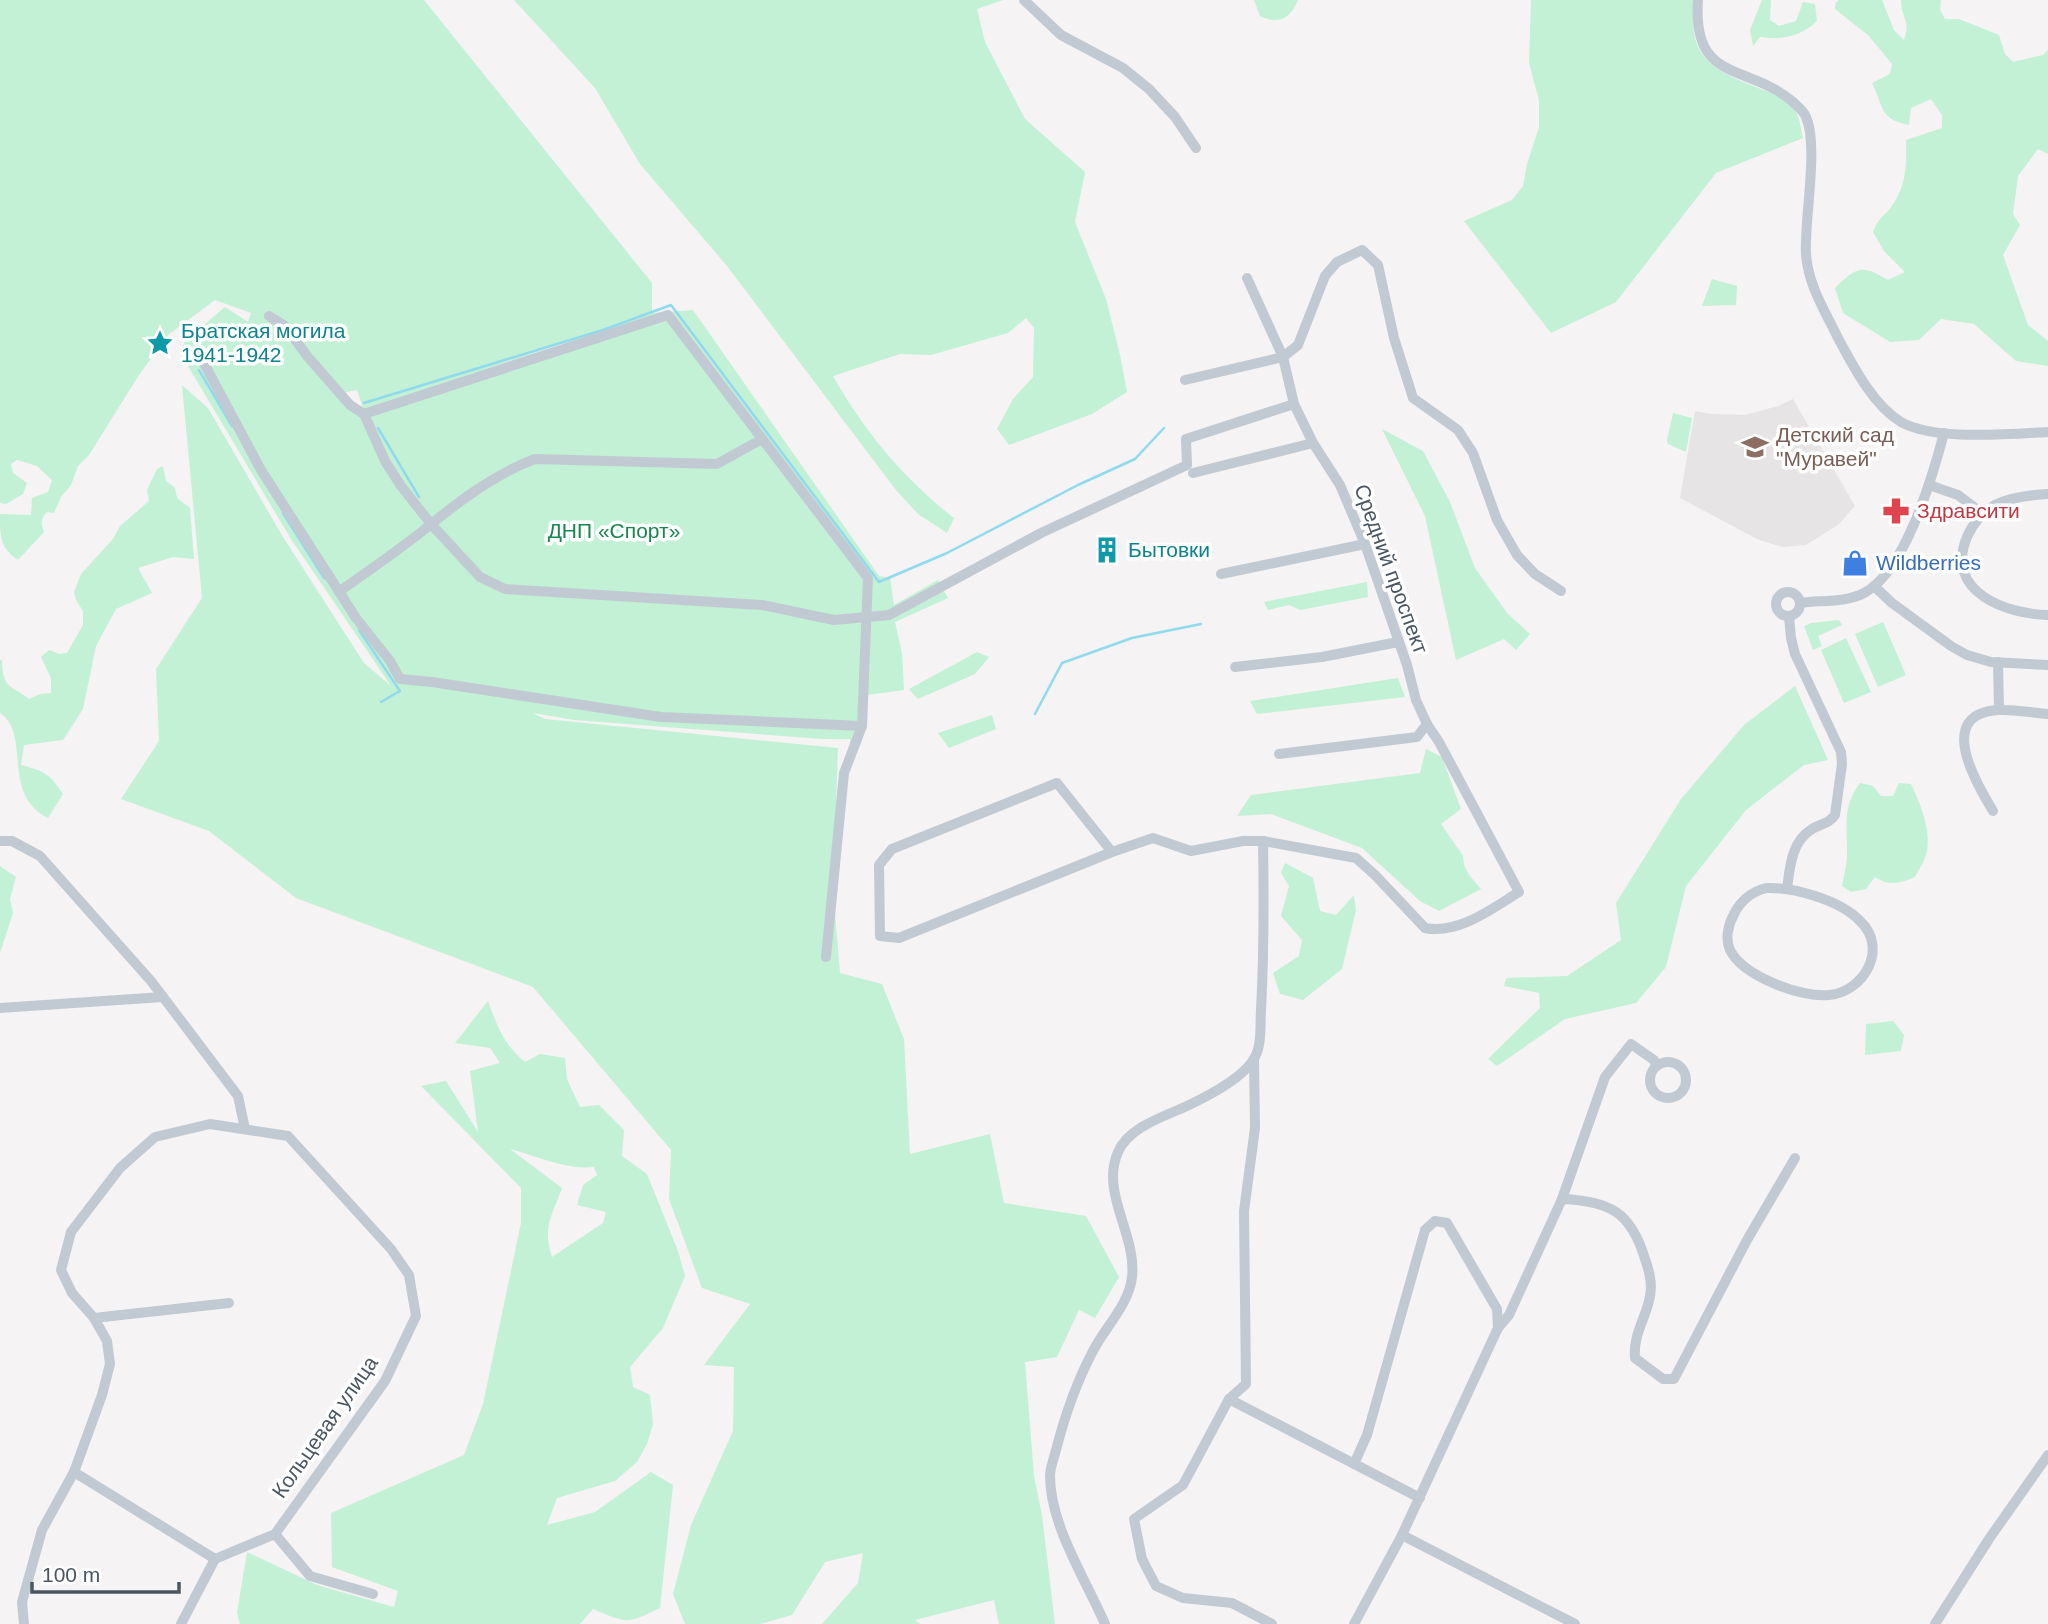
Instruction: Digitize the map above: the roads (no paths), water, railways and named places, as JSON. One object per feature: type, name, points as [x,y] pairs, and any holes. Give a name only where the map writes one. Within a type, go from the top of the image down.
[{"type":"street","points":[[1024,0],[1061,35],[1123,68],[1149,89],[1175,117],[1196,148]]},
{"type":"street","points":[[1698,0],[1699,31],[1707,52],[1732,72],[1786,96],[1807,117],[1811,147],[1806,255],[1812,286],[1868,388],[1887,411],[1911,426],[1944,433],[2048,432]]},
{"type":"street","points":[[1185,380],[1283,356],[1298,345],[1325,276],[1338,262],[1362,250],[1378,265],[1394,338],[1413,398],[1458,430],[1474,453],[1497,520],[1517,555],[1535,574],[1561,591]]},
{"type":"street","name":"Средний проспект","points":[[1247,278],[1283,356],[1294,404],[1313,443],[1340,485],[1365,544],[1416,700],[1519,891],[1465,923],[1435,930],[1425,928],[1376,875],[1356,858],[1263,841]]},
{"type":"street","points":[[365,414],[668,315],[868,578],[862,726],[844,774],[826,957]]},
{"type":"street","points":[[269,316],[285,326],[350,405],[365,414],[386,461],[401,486],[431,524],[480,577],[505,589],[762,605],[834,620],[888,615],[1041,533],[1152,484],[1187,465],[1186,439],[1294,404]]},
{"type":"street","points":[[198,354],[261,470],[339,593],[400,679],[661,717],[862,726]]},
{"type":"street","points":[[1801,603],[1851,598],[1874,586],[1895,558],[1913,526],[1929,485],[1944,433]]},
{"type":"street","points":[[339,593],[446,511],[514,467],[536,459],[717,464],[762,439]]},
{"type":"street","points":[[1193,474],[1313,443]]},
{"type":"street","points":[[1929,485],[1958,495],[1983,514]]},
{"type":"street","points":[[2048,494],[2020,497],[1994,506],[1983,514],[1968,535],[1962,562],[1971,585],[1992,604],[2022,613],[2048,615]]},
{"type":"street","points":[[1221,574],[1365,544]]},
{"type":"street","points":[[1874,586],[1892,603],[1951,646],[1980,660],[2048,665]]},
{"type":"street","points":[[1791,592],[1798,596],[1801,603],[1797,613],[1789,616],[1782,615],[1777,608],[1778,597],[1791,592]]},
{"type":"street","points":[[1787,889],[1797,844],[1811,830],[1830,822],[1835,816],[1842,764],[1837,741],[1795,654],[1789,616]]},
{"type":"street","points":[[1235,667],[1322,657],[1398,642]]},
{"type":"street","points":[[1998,662],[1999,710]]},
{"type":"street","points":[[1993,811],[1969,769],[1964,739],[1971,721],[1987,712],[1999,710],[2048,714]]},
{"type":"street","points":[[1279,754],[1417,737],[1427,724]]},
{"type":"street","points":[[1112,852],[1057,783],[892,849],[879,866],[880,936],[899,938],[1153,838],[1191,851],[1243,841],[1263,841],[1265,943],[1259,1049],[1254,1060],[1255,1128],[1244,1211],[1246,1384],[1229,1399],[1183,1485],[1135,1519],[1142,1559],[1156,1586],[1183,1598],[1232,1603],[1272,1624]]},
{"type":"street","points":[[0,841],[12,841],[40,856],[163,997],[239,1096],[244,1129]]},
{"type":"street","points":[[1766,888],[1787,889],[1843,909],[1862,922],[1868,930],[1873,952],[1871,962],[1861,981],[1852,988],[1829,995],[1790,989],[1756,974],[1736,959],[1730,950],[1727,942],[1730,922],[1746,897],[1766,888]]},
{"type":"street","points":[[0,1008],[163,997]]},
{"type":"street","points":[[1354,1624],[1420,1498],[1498,1328],[1509,1315],[1562,1199],[1605,1077],[1631,1044],[1654,1060],[1656,1066]]},
{"type":"street","points":[[1105,1624],[1064,1536],[1053,1500],[1050,1474],[1066,1411],[1080,1376],[1094,1348],[1123,1303],[1132,1279],[1133,1262],[1114,1188],[1114,1167],[1125,1141],[1136,1131],[1215,1092],[1254,1060]]},
{"type":"street","name":"Кольцевая улица","points":[[24,1624],[22,1602],[42,1530],[74,1472],[103,1395],[110,1364],[107,1341],[94,1318],[72,1293],[61,1270],[71,1232],[120,1168],[155,1138],[210,1124],[288,1136],[391,1249],[409,1275],[416,1316],[385,1381],[275,1534]]},
{"type":"street","points":[[1562,1199],[1591,1201],[1602,1206],[1624,1217],[1638,1235],[1651,1277],[1650,1299],[1633,1343],[1635,1358],[1663,1380],[1674,1379],[1747,1240],[1795,1158]]},
{"type":"street","points":[[1354,1464],[1367,1435],[1425,1230],[1434,1221],[1447,1223],[1460,1244],[1497,1309],[1498,1328]]},
{"type":"street","points":[[94,1318],[229,1303]]},
{"type":"street","points":[[1229,1399],[1420,1498]]},
{"type":"street","points":[[1935,1624],[1989,1539],[2048,1455]]},
{"type":"street","points":[[74,1472],[215,1559]]},
{"type":"street","points":[[181,1624],[215,1559],[275,1534],[310,1576],[373,1594]]},
{"type":"street","points":[[1402,1535],[1575,1624]]},
{"type":"waterway","points":[[364,403],[603,330],[671,305],[879,582],[947,553],[1078,485],[1135,459],[1164,428]]},
{"type":"waterway","points":[[199,370],[232,426]]},
{"type":"waterway","points":[[378,428],[419,497]]},
{"type":"waterway","points":[[283,513],[324,578]]},
{"type":"waterway","points":[[1035,714],[1062,663],[1132,638],[1201,624]]},
{"type":"waterway","points":[[359,630],[400,691],[381,702]]},
{"type":"place","name":"Братская могила 1941-1942","points":[[160,343]]},
{"type":"place","name":"Детский сад \"Муравей\"","points":[[1755,447]]},
{"type":"place","name":"Здравсити","points":[[1896,511]]},
{"type":"place","name":"Бытовки","points":[[1107,550]]},
{"type":"place","name":"Wildberries","points":[[1855,563]]},
{"type":"park label","name":"ДНП «Спорт»","points":[[614,531]]}]
